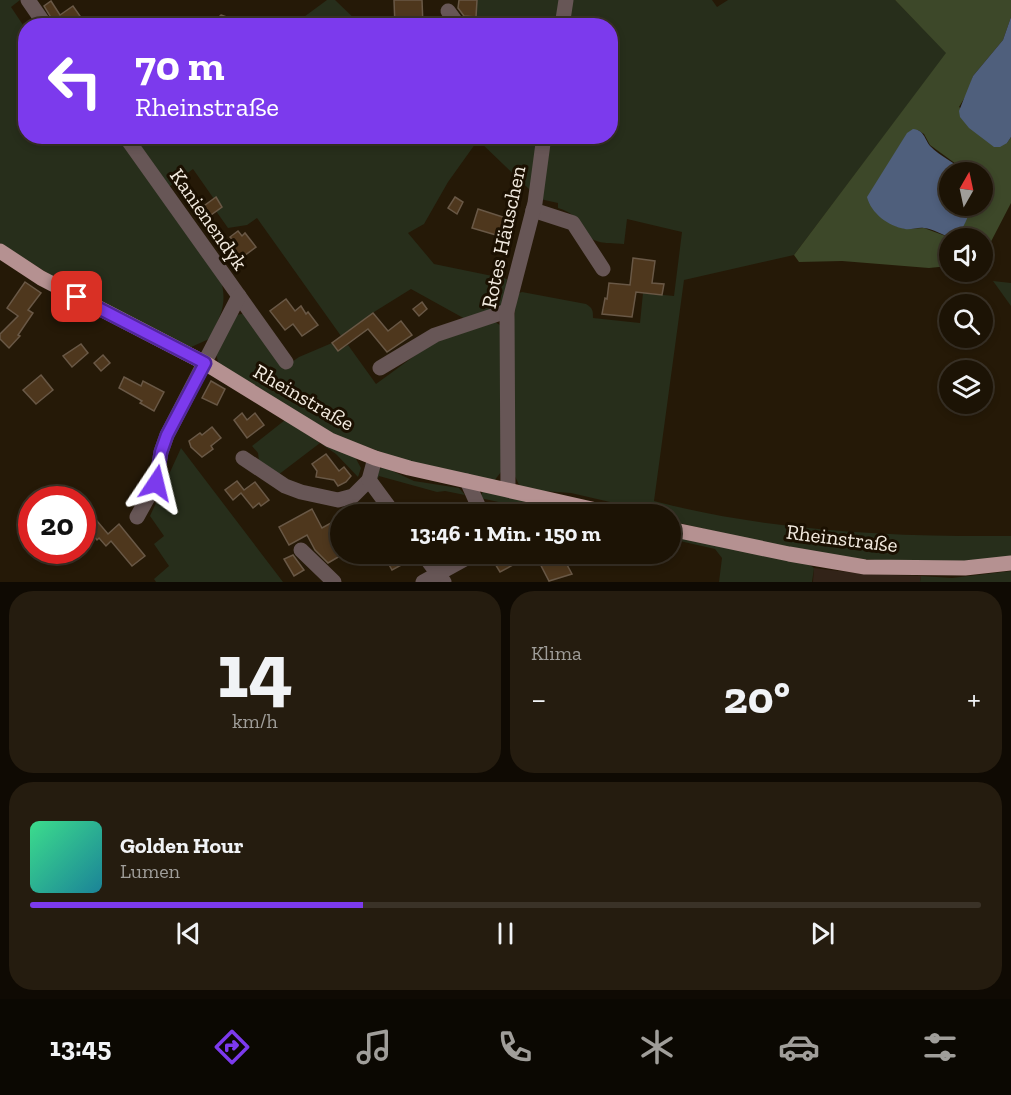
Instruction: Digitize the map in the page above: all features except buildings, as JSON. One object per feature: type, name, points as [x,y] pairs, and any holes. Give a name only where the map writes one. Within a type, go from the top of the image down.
[{"type":"main road","name":"Rheinstraße","points":[[0,251],[41,278],[205,363],[330,440],[375,458],[570,504]]},
{"type":"main road","name":"Rheinstraße","points":[[681,531],[865,567],[965,568],[1011,564]]},
{"type":"street","points":[[28,0],[40,18]]},
{"type":"street","points":[[563,18],[566,0]]},
{"type":"street","points":[[448,11],[453,18]]},
{"type":"street","name":"Kanienendyk","points":[[131,144],[286,362]]},
{"type":"street","name":"Rotes Häuschen","points":[[508,490],[507,311],[533,210],[543,144]]},
{"type":"street","points":[[533,210],[573,224],[603,268]]},
{"type":"street","name":"Kanienendyk","points":[[137,517],[156,483],[161,452],[167,435],[239,296]]},
{"type":"street","points":[[380,368],[435,335],[507,311]]},
{"type":"street","points":[[243,458],[285,486],[338,500],[353,496],[369,480],[375,458]]},
{"type":"street","points":[[369,480],[387,504]]},
{"type":"street","points":[[467,481],[477,504]]},
{"type":"street","points":[[302,550],[334,582]]},
{"type":"street","points":[[430,564],[441,578]]},
{"type":"street","points":[[423,582],[441,578],[460,564]]},
{"type":"shaded area","points":[[814,568],[864,574],[921,576],[920,582],[813,582]]},
{"type":"green space","points":[[0,0],[20,0],[11,7],[18,18],[18,144],[126,144],[219,272],[223,307],[209,339],[189,348],[57,279],[0,243]]},
{"type":"green space","points":[[327,0],[335,0],[354,18],[303,18]]},
{"type":"green space","points":[[477,0],[560,0],[558,18],[476,18]]},
{"type":"green space","points":[[573,0],[712,0],[717,7],[728,0],[895,0],[947,53],[794,255],[684,280],[654,501],[667,504],[615,504],[571,493],[520,487],[513,472],[513,327],[517,294],[522,292],[586,304],[592,310],[593,318],[640,323],[643,293],[674,296],[682,232],[627,219],[624,244],[601,242],[589,236],[572,215],[558,208],[558,203],[540,199],[549,144],[618,144],[618,18],[569,18]]},
{"type":"green space","points":[[895,0],[1011,0],[1011,17],[1003,40],[973,76],[968,92],[959,107],[1007,143],[1011,137],[1011,203],[993,238],[993,228],[962,228],[967,216],[993,216],[993,162],[953,162],[930,145],[924,134],[918,130],[896,226],[906,229],[924,228],[939,234],[939,267],[842,261],[799,262],[794,255],[946,53]]},
{"type":"green space","points":[[134,144],[475,144],[448,182],[424,224],[408,233],[434,264],[507,279],[503,310],[467,320],[411,289],[341,336],[257,218],[247,225],[228,228],[216,211],[222,206],[216,198],[214,199],[193,169],[166,189]]},
{"type":"green space","points":[[482,144],[538,144],[530,190]]},
{"type":"green space","points":[[993,281],[1011,283],[1011,306]]},
{"type":"green space","points":[[248,313],[286,366],[299,357],[332,343],[338,351],[348,345],[376,384],[443,335],[494,321],[501,326],[501,472],[494,481],[406,461],[337,436],[219,365],[216,354],[235,315]]},
{"type":"green space","points":[[285,420],[320,443],[278,475],[259,461],[258,453],[252,446]]},
{"type":"green space","points":[[320,443],[355,457],[361,468],[358,477],[336,454]]},
{"type":"green space","points":[[181,448],[283,582],[156,582],[154,579],[169,566],[154,544],[164,536],[150,516]]},
{"type":"green space","points":[[384,467],[414,481],[459,488],[465,495],[445,491],[437,492],[379,476],[376,482],[376,470]]},
{"type":"green space","points":[[483,491],[542,504],[508,504],[480,498]]},
{"type":"green space","points":[[681,507],[786,526],[831,530],[922,535],[1011,536],[1011,557],[953,562],[874,560],[763,542],[681,523]]},
{"type":"green space","points":[[681,535],[808,564],[814,568],[812,582],[719,582],[722,558],[715,549],[681,541]]},
{"type":"green space","points":[[1011,571],[1011,582],[920,582],[921,576],[952,578]]},
{"type":"water","points":[[1011,17],[1011,137],[1007,143],[994,147],[969,128],[960,117],[959,111],[973,76],[1003,40]]},
{"type":"water","points":[[913,129],[922,133],[934,150],[951,162],[939,162],[939,216],[968,216],[963,228],[939,228],[939,233],[922,228],[905,229],[881,218],[869,203],[867,197],[907,133]]},
{"type":"route","points":[[77,297],[205,363],[167,435],[161,452],[156,483]]}]
